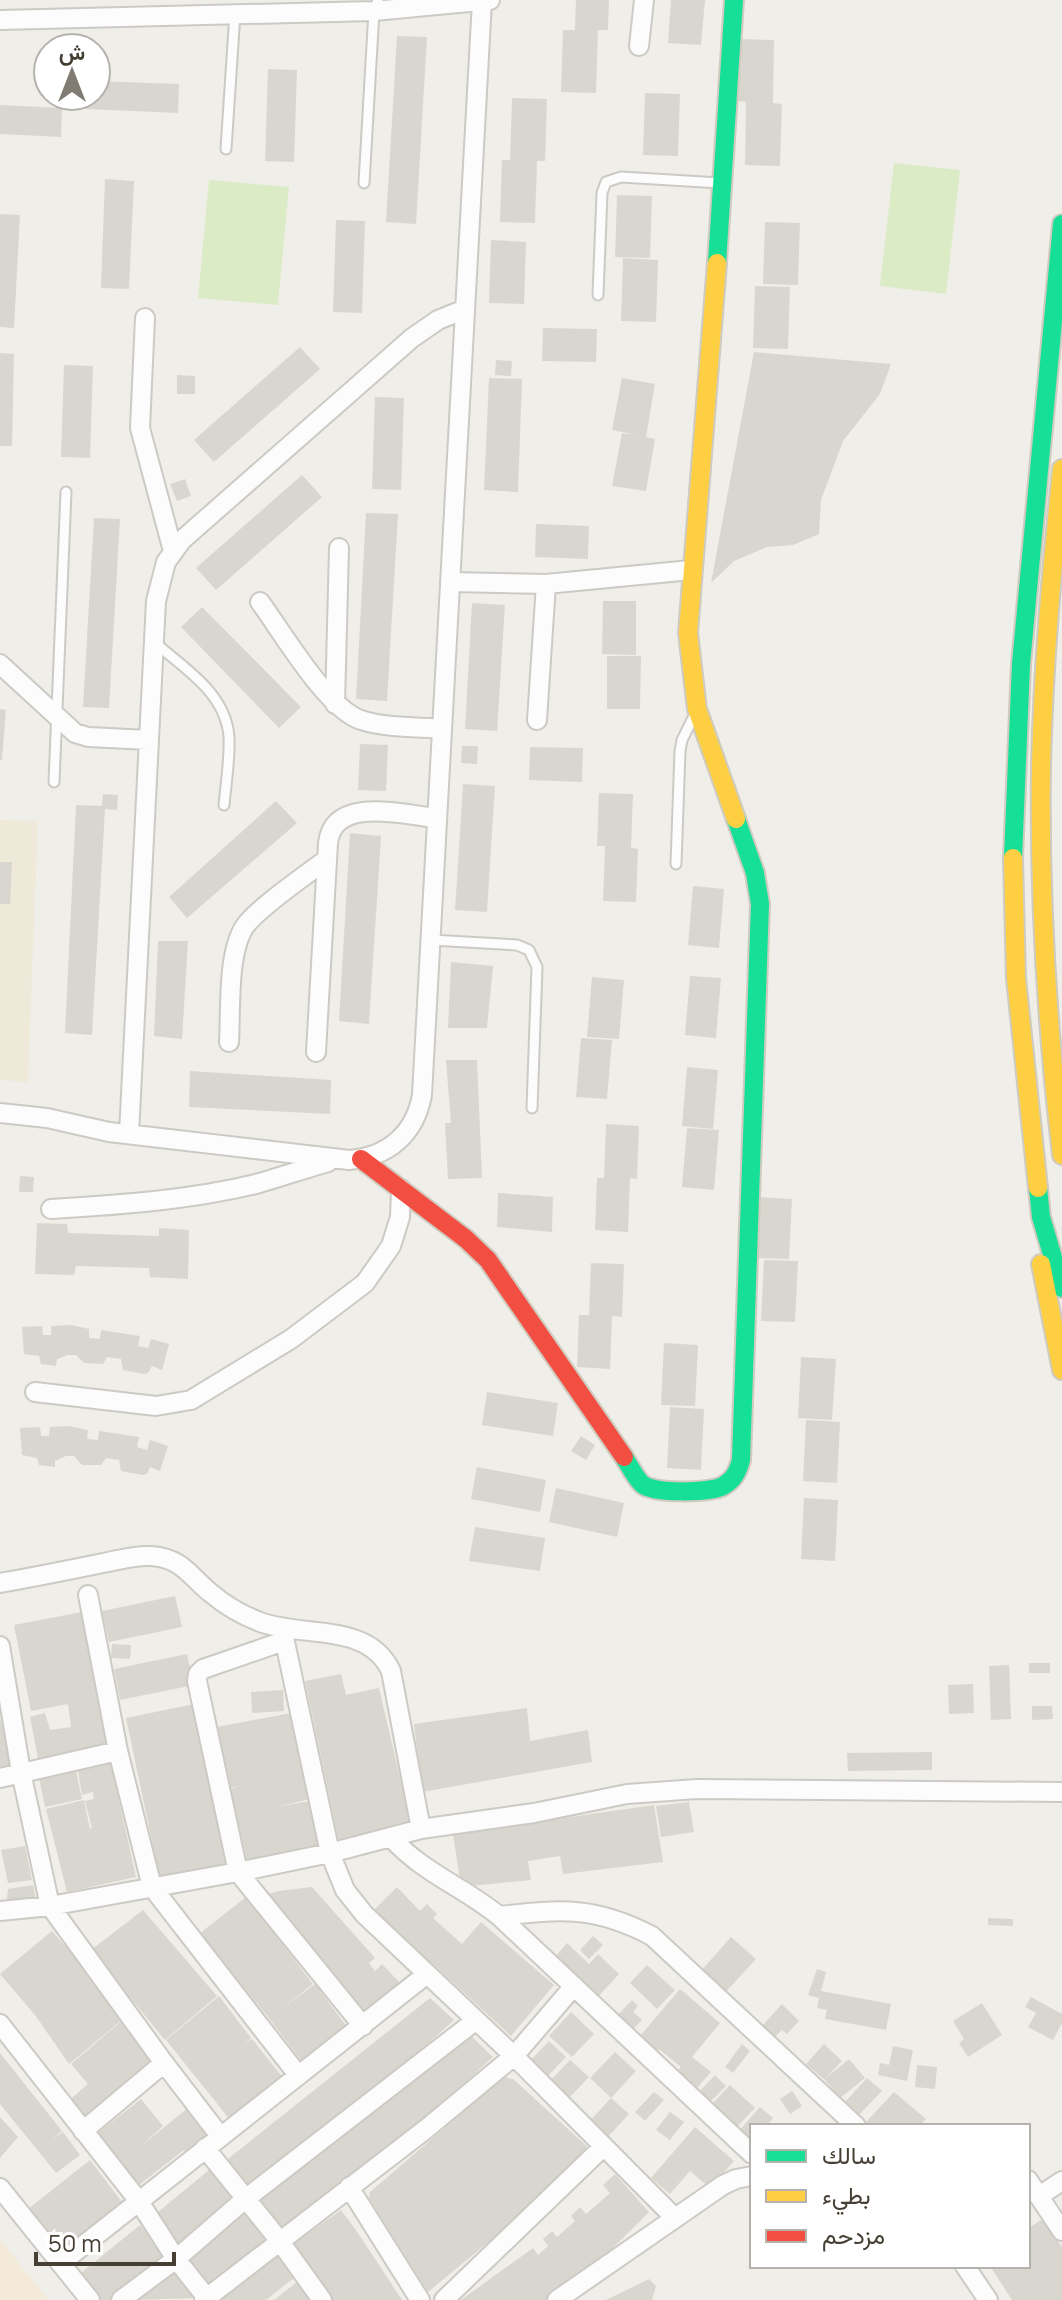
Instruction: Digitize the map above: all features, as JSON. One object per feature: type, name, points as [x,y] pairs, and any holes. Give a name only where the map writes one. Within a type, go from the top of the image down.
[{"type":"main road","points":[[361,1159],[466,1239],[488,1260],[642,1484],[655,1490],[709,1490],[731,1481],[740,1468],[741,1460],[760,904],[755,873],[697,709],[688,633],[734,0]]},
{"type":"main road","points":[[1062,224],[1021,664],[1012,858],[1016,978],[1041,1217],[1041,1263],[1062,1370]]},
{"type":"main road","points":[[1062,469],[1053,556],[1041,765],[1044,973],[1062,1155]]},
{"type":"main road","points":[[1041,1217],[1062,1288]]},
{"type":"street","points":[[639,46],[644,0]]},
{"type":"street","points":[[0,20],[98,8],[376,6],[486,1],[465,309],[420,1107],[410,1128],[393,1145],[361,1159],[338,1159],[129,1134],[47,1118],[0,1113]]},
{"type":"street","points":[[129,1134],[154,642],[158,588],[166,562],[182,540],[412,338],[438,320],[465,309]]},
{"type":"street","points":[[145,318],[142,438],[173,551]]},
{"type":"street","points":[[335,704],[339,548]]},
{"type":"street","points":[[450,582],[546,584],[691,570]]},
{"type":"street","points":[[537,720],[546,584]]},
{"type":"street","points":[[260,602],[344,712],[364,721],[442,729]]},
{"type":"street","points":[[1043,732],[1062,648]]},
{"type":"street","points":[[0,664],[70,730],[82,736],[149,740]]},
{"type":"street","points":[[316,1052],[327,859],[332,828],[343,816],[351,813],[437,818]]},
{"type":"street","points":[[229,1042],[234,956],[240,936],[252,918],[327,859]]},
{"type":"street","points":[[51,1209],[108,1206],[209,1193],[255,1184],[338,1159]]},
{"type":"street","points":[[35,1392],[156,1406],[191,1400],[291,1339],[365,1283],[384,1259],[396,1232],[402,1202],[401,1189]]},
{"type":"street","points":[[0,1583],[151,1556],[164,1558],[183,1566],[208,1592],[283,1635],[362,1640],[387,1662],[391,1671],[421,1829]]},
{"type":"street","points":[[88,1595],[118,1751],[152,1887],[298,2075]]},
{"type":"street","points":[[283,1635],[330,1853],[338,1876],[354,1902],[514,2056],[674,2217]]},
{"type":"street","points":[[283,1635],[203,1669],[197,1678],[238,1872],[363,2026]]},
{"type":"street","points":[[0,1646],[3,1691],[50,1906],[220,2136]]},
{"type":"street","points":[[0,1778],[118,1751]]},
{"type":"street","points":[[0,1911],[50,1906],[238,1872],[330,1853],[421,1829],[534,1813],[627,1794],[697,1789],[1062,1792]]},
{"type":"street","points":[[391,1837],[417,1862],[470,1894],[499,1916],[750,2152]]},
{"type":"street","points":[[499,1916],[536,1912],[601,1914],[624,1921],[652,1936],[854,2124]]},
{"type":"street","points":[[61,2263],[427,1974]]},
{"type":"street","points":[[0,2024],[138,2200],[206,2299],[514,2056],[574,1986]]},
{"type":"street","points":[[121,2300],[176,2259],[244,2200],[475,2021]]},
{"type":"street","points":[[83,2131],[164,2063]]},
{"type":"street","points":[[444,2300],[603,2147]]},
{"type":"street","points":[[205,2148],[279,2240],[322,2300]]},
{"type":"street","points":[[557,2300],[723,2185],[750,2176]]},
{"type":"street","points":[[1039,2196],[1062,2181]]},
{"type":"street","points":[[1030,2183],[1062,2231]]},
{"type":"street","points":[[349,2187],[420,2300]]},
{"type":"street","points":[[0,2188],[90,2300]]},
{"type":"street","points":[[966,2268],[988,2300]]},
{"type":"lane","points":[[364,183],[376,6]]},
{"type":"lane","points":[[226,149],[250,8]]},
{"type":"lane","points":[[598,295],[602,193],[606,182],[621,177],[723,184]]},
{"type":"lane","points":[[54,782],[66,492]]},
{"type":"lane","points":[[154,642],[211,692],[224,713],[229,738],[224,805]]},
{"type":"lane","points":[[676,864],[680,751],[697,709]]},
{"type":"lane","points":[[431,940],[517,945],[533,955],[537,967],[532,1108]]},
{"type":"shaded area","points":[[0,820],[38,821],[28,1082],[0,1080]]},
{"type":"shaded area","points":[[0,2239],[48,2300],[0,2300]]},
{"type":"green space","points":[[894,163],[960,170],[946,294],[880,286]]},
{"type":"green space","points":[[209,180],[289,187],[278,305],[198,298]]},
{"type":"building","points":[[576,0],[609,0],[608,30],[598,30],[596,93],[561,92],[563,30],[575,30]]},
{"type":"building","points":[[671,0],[705,0],[701,45],[668,43]]},
{"type":"building","points":[[397,36],[427,37],[416,224],[386,222]]},
{"type":"building","points":[[739,39],[774,40],[773,103],[782,104],[780,166],[745,165],[746,102],[738,101]]},
{"type":"building","points":[[268,69],[297,70],[294,162],[265,161]]},
{"type":"building","points":[[112,82],[179,84],[178,113],[112,110]]},
{"type":"building","points":[[645,93],[680,94],[678,156],[643,155]]},
{"type":"building","points":[[512,98],[547,99],[545,161],[537,161],[535,223],[500,222],[502,160],[510,160]]},
{"type":"building","points":[[0,105],[32,107],[32,112],[62,112],[61,137],[0,134]]},
{"type":"building","points":[[105,179],[134,181],[129,289],[101,288]]},
{"type":"building","points":[[617,195],[652,196],[650,258],[615,257]]},
{"type":"building","points":[[0,214],[20,215],[14,328],[0,327]]},
{"type":"building","points":[[336,220],[365,221],[362,313],[333,312]]},
{"type":"building","points":[[765,222],[800,223],[798,285],[763,284]]},
{"type":"building","points":[[491,240],[526,242],[524,304],[489,303]]},
{"type":"building","points":[[623,258],[658,260],[656,322],[621,321]]},
{"type":"building","points":[[755,286],[790,287],[788,349],[753,348]]},
{"type":"building","points":[[543,328],[597,329],[596,362],[542,361]]},
{"type":"building","points":[[300,347],[320,369],[214,462],[194,440]]},
{"type":"building","points":[[754,352],[891,364],[880,394],[843,441],[821,500],[819,534],[793,545],[767,547],[734,561],[711,583]]},
{"type":"building","points":[[0,353],[14,354],[12,446],[0,446]]},
{"type":"building","points":[[496,360],[512,361],[511,376],[495,375]]},
{"type":"building","points":[[64,365],[93,366],[90,458],[61,457]]},
{"type":"building","points":[[177,375],[195,376],[195,394],[177,394]]},
{"type":"building","points":[[489,378],[522,379],[518,492],[484,490]]},
{"type":"building","points":[[622,378],[655,384],[646,437],[655,439],[646,491],[612,486],[622,433],[638,435],[612,430]]},
{"type":"building","points":[[375,397],[404,398],[401,490],[372,489]]},
{"type":"building","points":[[302,475],[322,497],[216,590],[196,568]]},
{"type":"building","points":[[185,479],[191,496],[177,501],[170,484]]},
{"type":"building","points":[[366,513],[398,514],[387,701],[356,699]]},
{"type":"building","points":[[94,518],[120,519],[109,708],[83,707]]},
{"type":"building","points":[[536,524],[589,526],[588,559],[535,557]]},
{"type":"building","points":[[603,601],[636,601],[636,655],[602,654]]},
{"type":"building","points":[[472,603],[505,605],[497,731],[465,729]]},
{"type":"building","points":[[202,607],[301,707],[279,728],[181,627]]},
{"type":"building","points":[[607,656],[641,656],[640,709],[607,709]]},
{"type":"building","points":[[0,709],[6,710],[2,760],[0,760]]},
{"type":"building","points":[[360,744],[388,745],[386,791],[358,790]]},
{"type":"building","points":[[462,746],[478,746],[477,764],[461,763]]},
{"type":"building","points":[[530,747],[583,748],[582,782],[529,780]]},
{"type":"building","points":[[463,784],[495,786],[487,912],[455,910]]},
{"type":"building","points":[[599,793],[633,794],[631,848],[638,849],[636,902],[603,901],[605,846],[597,846]]},
{"type":"building","points":[[103,794],[118,795],[117,810],[105,809],[92,1035],[65,1033],[76,805],[102,806]]},
{"type":"building","points":[[276,801],[297,823],[187,918],[169,897]]},
{"type":"building","points":[[350,833],[381,836],[369,1024],[339,1021]]},
{"type":"building","points":[[0,862],[12,862],[10,904],[0,904]]},
{"type":"building","points":[[693,886],[724,889],[719,948],[688,945]]},
{"type":"building","points":[[158,941],[188,941],[182,1039],[154,1036]]},
{"type":"building","points":[[451,962],[493,966],[487,1028],[448,1028]]},
{"type":"building","points":[[690,976],[721,978],[716,1038],[685,1035]]},
{"type":"building","points":[[592,977],[624,980],[619,1039],[587,1037]]},
{"type":"building","points":[[581,1038],[612,1040],[607,1099],[576,1097]]},
{"type":"building","points":[[446,1060],[477,1060],[482,1178],[448,1179],[445,1123],[451,1123]]},
{"type":"building","points":[[687,1067],[718,1070],[713,1129],[682,1126]]},
{"type":"building","points":[[190,1071],[331,1080],[330,1114],[189,1107]]},
{"type":"building","points":[[606,1124],[639,1126],[637,1179],[630,1178],[628,1232],[595,1230],[597,1178],[604,1178]]},
{"type":"building","points":[[687,1128],[719,1130],[714,1190],[682,1187]]},
{"type":"building","points":[[20,1176],[34,1177],[33,1192],[19,1192]]},
{"type":"building","points":[[498,1193],[553,1197],[552,1232],[497,1227]]},
{"type":"building","points":[[758,1197],[792,1199],[789,1259],[755,1258]]},
{"type":"building","points":[[37,1223],[67,1224],[68,1233],[159,1236],[159,1228],[189,1230],[188,1279],[150,1277],[149,1268],[76,1266],[74,1275],[35,1274]]},
{"type":"building","points":[[764,1260],[798,1261],[795,1322],[761,1321]]},
{"type":"building","points":[[591,1263],[624,1264],[622,1317],[612,1316],[610,1369],[577,1367],[579,1315],[589,1315]]},
{"type":"building","points":[[71,1325],[89,1329],[89,1338],[100,1339],[101,1330],[140,1336],[138,1346],[148,1348],[151,1339],[169,1344],[162,1370],[152,1366],[144,1374],[123,1370],[121,1359],[107,1357],[103,1364],[84,1363],[76,1355],[57,1359],[56,1366],[41,1364],[39,1356],[24,1354],[22,1327],[42,1326],[43,1335],[51,1335],[51,1326]]},
{"type":"building","points":[[664,1343],[698,1345],[695,1406],[661,1405]]},
{"type":"building","points":[[801,1357],[836,1359],[832,1420],[798,1418]]},
{"type":"building","points":[[487,1392],[558,1403],[553,1436],[482,1425]]},
{"type":"building","points":[[670,1407],[704,1409],[701,1470],[667,1468]]},
{"type":"building","points":[[806,1420],[840,1422],[837,1483],[803,1481]]},
{"type":"building","points":[[69,1426],[88,1430],[87,1439],[98,1440],[99,1431],[139,1437],[137,1447],[147,1450],[150,1440],[168,1446],[160,1471],[150,1467],[143,1475],[121,1471],[119,1460],[106,1458],[101,1465],[82,1465],[74,1456],[55,1461],[55,1467],[39,1465],[37,1458],[22,1455],[20,1428],[40,1427],[41,1436],[49,1436],[50,1427]]},
{"type":"building","points":[[581,1436],[595,1445],[586,1460],[571,1451]]},
{"type":"building","points":[[477,1467],[546,1480],[540,1512],[471,1499]]},
{"type":"building","points":[[556,1488],[624,1503],[617,1537],[549,1522]]},
{"type":"building","points":[[804,1498],[838,1500],[835,1561],[801,1559]]},
{"type":"building","points":[[475,1527],[545,1538],[540,1571],[469,1561]]},
{"type":"building","points":[[175,1596],[182,1627],[109,1642],[102,1611]]},
{"type":"building","points":[[87,1611],[113,1749],[39,1764],[30,1717],[45,1713],[50,1730],[71,1727],[68,1704],[31,1711],[14,1625]]},
{"type":"building","points":[[112,1644],[131,1645],[130,1659],[111,1658]]},
{"type":"building","points":[[187,1654],[194,1685],[120,1700],[114,1669]]},
{"type":"building","points":[[1029,1663],[1050,1663],[1050,1673],[1029,1673]]},
{"type":"building","points":[[1009,1665],[1011,1719],[991,1720],[989,1666]]},
{"type":"building","points":[[341,1674],[346,1695],[379,1688],[411,1825],[339,1842],[305,1681]]},
{"type":"building","points":[[973,1684],[974,1713],[949,1714],[948,1685]]},
{"type":"building","points":[[283,1690],[284,1711],[252,1713],[251,1692]]},
{"type":"building","points":[[199,1703],[234,1869],[161,1884],[126,1718]]},
{"type":"building","points":[[1032,1706],[1052,1706],[1053,1719],[1032,1720]]},
{"type":"building","points":[[527,1708],[530,1741],[588,1730],[592,1762],[422,1792],[414,1724]]},
{"type":"building","points":[[291,1713],[310,1799],[277,1807],[310,1801],[319,1847],[248,1865],[231,1789],[240,1786],[231,1788],[217,1727]]},
{"type":"building","points":[[0,1717],[13,1770],[0,1772]]},
{"type":"building","points":[[932,1752],[932,1770],[848,1771],[847,1753]]},
{"type":"building","points":[[111,1764],[136,1877],[67,1892],[46,1809],[84,1800],[92,1828],[85,1801],[94,1799],[93,1792],[82,1795],[78,1771]]},
{"type":"building","points":[[76,1771],[82,1799],[45,1807],[39,1778]]},
{"type":"building","points":[[689,1802],[694,1832],[661,1837],[656,1806]]},
{"type":"building","points":[[654,1805],[663,1862],[563,1874],[560,1856],[528,1861],[531,1880],[461,1887],[453,1834]]},
{"type":"building","points":[[25,1846],[32,1880],[8,1883],[1,1850]]},
{"type":"building","points":[[33,1885],[37,1906],[6,1907],[8,1889]]},
{"type":"building","points":[[312,1887],[375,1958],[369,1963],[375,1971],[382,1964],[402,1985],[364,2016],[264,1896]]},
{"type":"building","points":[[397,1887],[420,1911],[427,1904],[437,1914],[433,1918],[462,1944],[481,1922],[554,1985],[511,2036],[374,1910]]},
{"type":"building","points":[[246,1897],[313,1984],[280,2010],[315,1984],[350,2031],[305,2066],[199,1934]]},
{"type":"building","points":[[143,1910],[217,1996],[165,2040],[91,1950]]},
{"type":"building","points":[[988,1918],[1013,1919],[1013,1926],[988,1925]]},
{"type":"building","points":[[52,1931],[87,1971],[122,2020],[69,2064],[35,2015],[0,1974]]},
{"type":"building","points":[[593,1936],[603,1945],[589,1959],[580,1950]]},
{"type":"building","points":[[731,1937],[756,1959],[724,1994],[700,1972]]},
{"type":"building","points":[[567,1943],[589,1964],[598,1954],[619,1974],[596,1999],[554,1958]]},
{"type":"building","points":[[647,1965],[675,1990],[657,2009],[630,1983]]},
{"type":"building","points":[[817,1969],[826,1972],[821,1991],[891,2004],[886,2030],[825,2019],[827,2010],[817,2008],[819,1998],[808,1995]]},
{"type":"building","points":[[680,1989],[720,2023],[692,2057],[711,2072],[697,2088],[677,2071],[681,2067],[659,2049],[653,2057],[635,2042]]},
{"type":"building","points":[[219,1996],[251,2038],[245,2043],[252,2039],[284,2079],[231,2121],[166,2040]]},
{"type":"building","points":[[1031,1997],[1062,2014],[1062,2023],[1053,2040],[1028,2027],[1036,2013],[1025,2007]]},
{"type":"building","points":[[430,1998],[454,2020],[409,2061],[248,2188],[224,2162]]},
{"type":"building","points":[[632,2000],[638,2006],[633,2012],[642,2020],[629,2033],[614,2019]]},
{"type":"building","points":[[982,2003],[1002,2035],[968,2057],[959,2043],[964,2039],[953,2021]]},
{"type":"building","points":[[782,2004],[799,2021],[787,2034],[782,2030],[775,2037],[762,2026]]},
{"type":"building","points":[[571,2012],[594,2034],[572,2057],[549,2036]]},
{"type":"building","points":[[123,2020],[156,2062],[84,2123],[66,2103],[88,2084],[71,2064]]},
{"type":"building","points":[[469,2034],[493,2057],[448,2098],[282,2230],[258,2202]]},
{"type":"building","points":[[549,2041],[566,2057],[546,2078],[529,2062]]},
{"type":"building","points":[[742,2044],[750,2051],[733,2073],[725,2067]]},
{"type":"building","points":[[824,2044],[842,2061],[826,2078],[849,2059],[865,2078],[840,2098],[806,2064]]},
{"type":"building","points":[[893,2046],[913,2050],[907,2081],[878,2075],[880,2063],[889,2065]]},
{"type":"building","points":[[615,2052],[636,2071],[611,2098],[590,2078]]},
{"type":"building","points":[[0,2053],[62,2131],[52,2140],[63,2132],[80,2155],[56,2173],[0,2104]]},
{"type":"building","points":[[570,2060],[589,2077],[568,2099],[549,2082]]},
{"type":"building","points":[[917,2065],[937,2067],[935,2089],[915,2087]]},
{"type":"building","points":[[715,2075],[726,2086],[710,2102],[699,2092]]},
{"type":"building","points":[[504,2077],[513,2079],[591,2150],[520,2216],[428,2292],[369,2198],[370,2192]]},
{"type":"building","points":[[867,2078],[882,2091],[859,2115],[845,2102]]},
{"type":"building","points":[[730,2085],[755,2108],[735,2129],[710,2106]]},
{"type":"building","points":[[792,2091],[802,2106],[790,2114],[780,2099]]},
{"type":"building","points":[[654,2092],[664,2100],[645,2121],[635,2112]]},
{"type":"building","points":[[894,2092],[926,2119],[921,2124],[866,2122]]},
{"type":"building","points":[[611,2098],[629,2114],[605,2140],[587,2124]]},
{"type":"building","points":[[141,2099],[163,2126],[141,2146],[189,2107],[210,2135],[187,2154],[184,2150],[135,2188],[94,2136]]},
{"type":"building","points":[[760,2107],[773,2118],[770,2124],[750,2124],[750,2142],[738,2132]]},
{"type":"building","points":[[670,2112],[684,2122],[670,2140],[656,2130]]},
{"type":"building","points":[[0,2117],[18,2137],[0,2158]]},
{"type":"building","points":[[695,2127],[734,2161],[710,2188],[690,2171],[670,2194],[651,2178]]},
{"type":"building","points":[[90,2160],[125,2206],[63,2255],[28,2209]]},
{"type":"building","points":[[209,2170],[235,2202],[174,2248],[152,2217]]},
{"type":"building","points":[[615,2174],[649,2212],[606,2255],[548,2300],[461,2300],[533,2248],[538,2255],[548,2246],[543,2239],[552,2231],[557,2237],[575,2221],[571,2216],[580,2207],[586,2214],[610,2193],[603,2185]]},
{"type":"building","points":[[244,2210],[270,2242],[207,2291],[182,2260]]},
{"type":"building","points":[[341,2210],[402,2300],[332,2300],[292,2245]]},
{"type":"building","points":[[1043,2219],[1062,2247],[1062,2300],[1012,2300],[991,2268],[1030,2268],[1030,2227]]},
{"type":"building","points":[[140,2225],[166,2257],[111,2300],[95,2300],[76,2277]]},
{"type":"building","points":[[274,2253],[294,2278],[266,2300],[221,2300],[217,2296]]},
{"type":"building","points":[[173,2266],[199,2298],[131,2300]]},
{"type":"building","points":[[649,2279],[656,2286],[652,2300],[606,2300]]},
{"type":"building","points":[[297,2282],[312,2300],[274,2300]]},
{"type":"traffic: fast","points":[[717,263],[734,0]]},
{"type":"traffic: fast","points":[[1013,858],[1021,664],[1062,224]]},
{"type":"traffic: fast","points":[[624,1457],[642,1484],[657,1490],[682,1491],[723,1486],[735,1475],[741,1460],[760,904],[755,873],[736,819]]},
{"type":"traffic: fast","points":[[1038,1188],[1041,1217],[1062,1288]]},
{"type":"traffic: slow","points":[[717,263],[688,633],[697,709],[736,819]]},
{"type":"traffic: slow","points":[[1062,469],[1046,655],[1041,815],[1045,961],[1062,1155]]},
{"type":"traffic: slow","points":[[1013,858],[1016,978],[1038,1188]]},
{"type":"traffic: slow","points":[[1041,1264],[1062,1370]]},
{"type":"traffic: jam","points":[[361,1159],[466,1239],[488,1260],[624,1457]]}]
